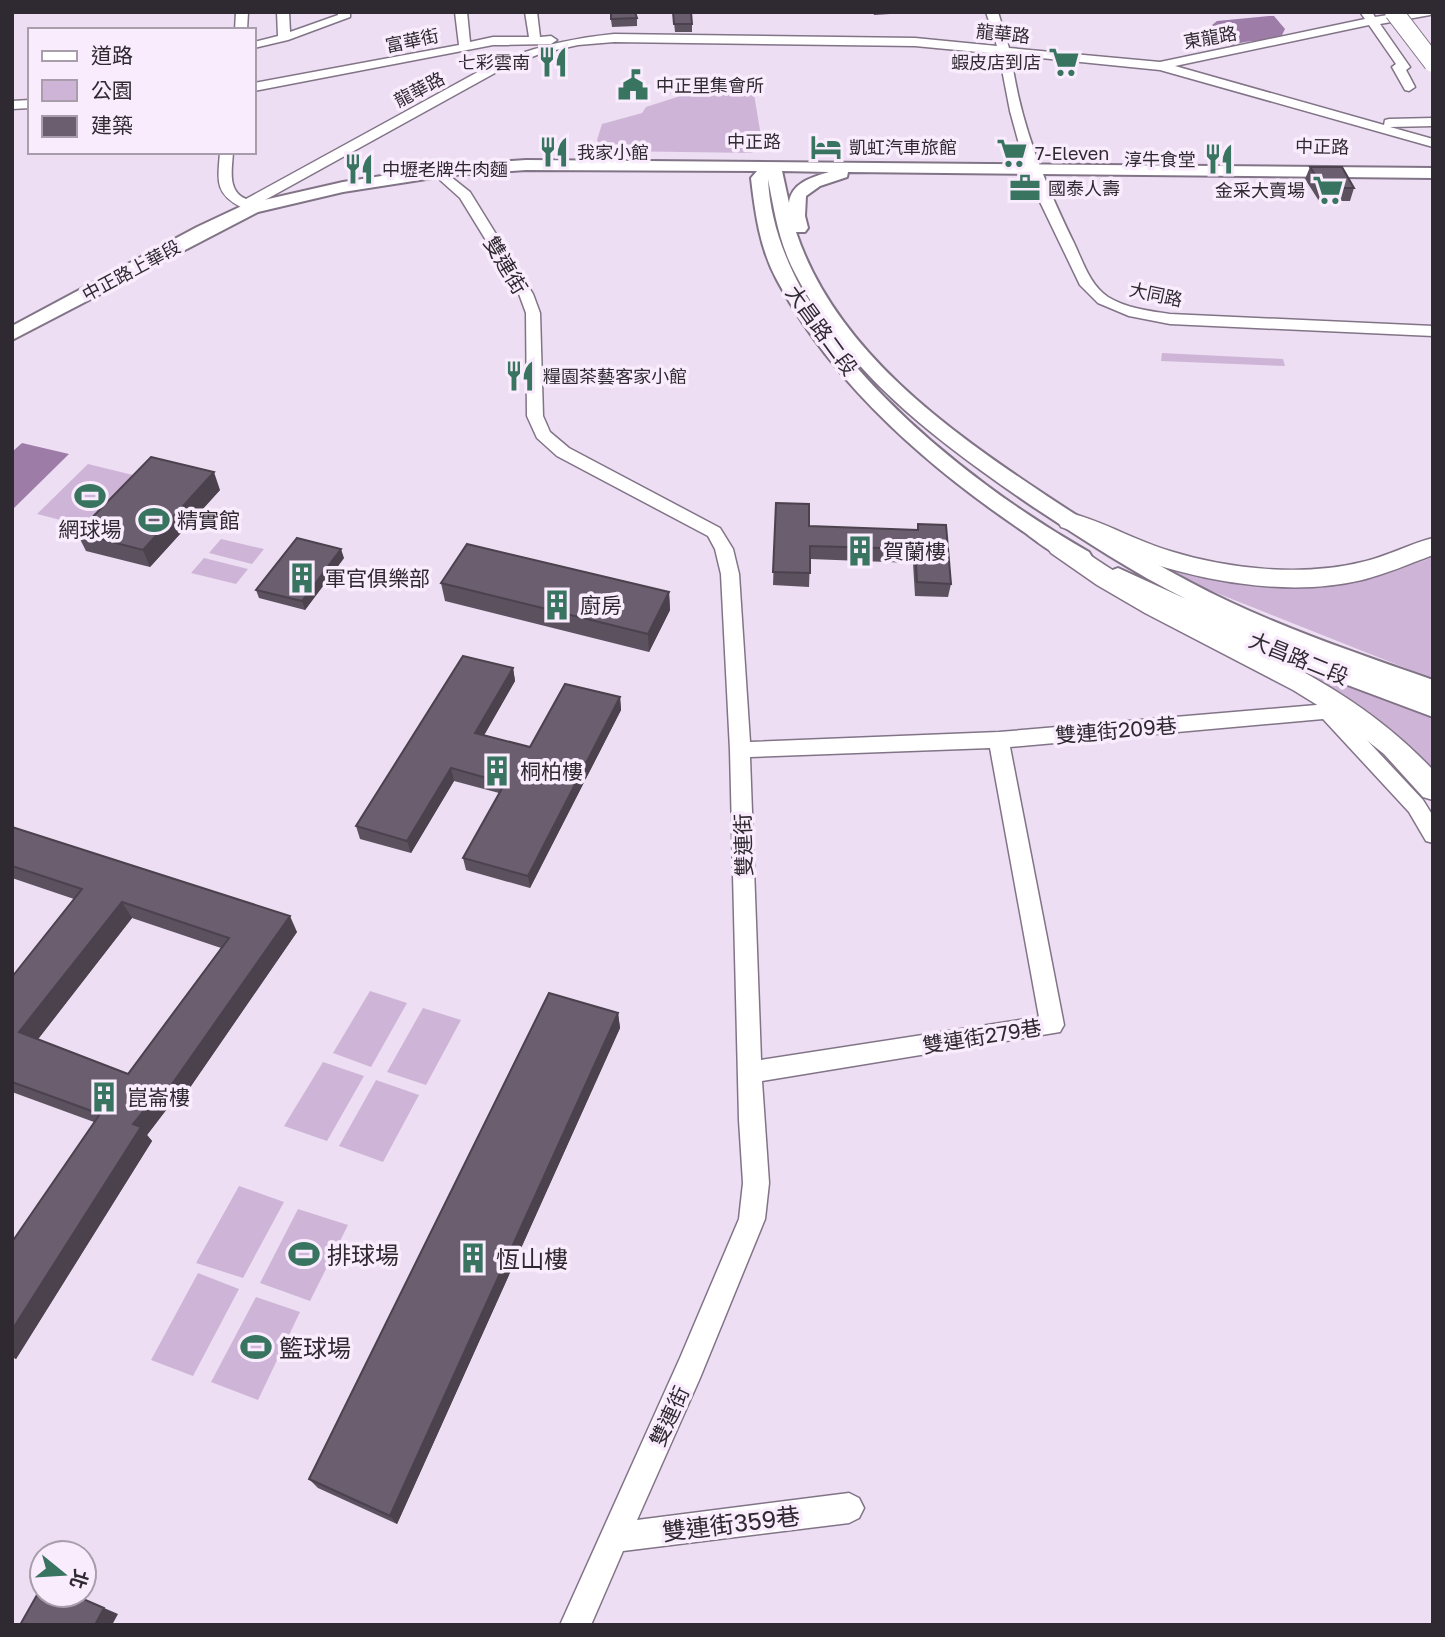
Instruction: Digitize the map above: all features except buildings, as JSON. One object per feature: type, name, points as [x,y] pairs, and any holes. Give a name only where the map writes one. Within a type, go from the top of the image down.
[{"type":"highway","points":[[1394,12],[1433,63]]},
{"type":"highway","points":[[1413,12],[1433,36]]},
{"type":"highway","points":[[1070,521],[1091,527],[1160,557],[1236,574],[1271,576],[1360,572],[1433,546]]},
{"type":"highway","points":[[1060,547],[1084,565],[1127,590],[1268,662],[1355,715],[1418,770],[1433,789]]},
{"type":"main road","name":"中正路","points":[[250,206],[437,168],[523,159],[1433,173]]},
{"type":"main road","points":[[668,166],[696,169],[736,184],[755,207],[771,248]]},
{"type":"main road","name":"大昌路二段","points":[[772,166],[760,178],[771,248],[786,282],[809,317],[869,391],[938,455],[996,502],[1060,547],[1180,608],[1270,648],[1433,708]]},
{"type":"main road","name":"大昌路二段","points":[[772,166],[782,213],[796,258],[817,294],[871,368],[912,407],[980,461],[1070,521],[1196,595],[1269,628],[1433,689]]},
{"type":"main road","name":"中正路","points":[[437,168],[1433,166]]},
{"type":"main road","points":[[817,294],[796,216],[798,194],[814,182],[832,175],[854,170],[888,168]]},
{"type":"main road","name":"中正路上華段","points":[[12,325],[195,227],[250,206]]},
{"type":"main road","name":"中正路上華段","points":[[12,334],[250,206]]},
{"type":"street","points":[[283,12],[284,38]]},
{"type":"street","points":[[461,12],[465,46]]},
{"type":"street","points":[[531,12],[535,39]]},
{"type":"street","name":"大同路","points":[[992,12],[1032,166],[1057,227],[1087,285],[1103,300],[1134,313],[1170,319],[1433,331]]},
{"type":"street","name":"東龍路","points":[[1161,66],[1172,61],[1370,17],[1430,12]]},
{"type":"street","points":[[256,45],[284,38],[344,14]]},
{"type":"street","points":[[1370,17],[1404,66],[1398,67],[1409,87]]},
{"type":"street","name":"龍華路","points":[[250,206],[289,179],[500,65],[538,50],[578,41],[646,38],[863,41],[1004,50],[1161,66],[1433,143]]},
{"type":"street","name":"富華街","points":[[256,87],[493,41],[578,41]]},
{"type":"street","name":"龍華路","points":[[1366,123],[1433,122]]},
{"type":"street","points":[[227,154],[227,190],[233,199],[250,206]]},
{"type":"street","name":"雙連街","points":[[437,168],[465,195],[526,294],[533,313],[533,400],[535,416],[543,434],[563,452],[714,532],[724,549],[730,574],[740,750],[756,1184],[751,1219],[690,1368],[575,1625]]},
{"type":"street","name":"雙連街209巷","points":[[740,750],[999,740],[1328,711],[1416,806],[1433,835]]},
{"type":"street","name":"雙連街279巷","points":[[751,1072],[1052,1025],[999,740]]},
{"type":"street","name":"雙連街359巷","points":[[612,1538],[849,1508]]},
{"type":"green space","points":[[733,79],[752,82],[761,149],[751,153],[613,151],[601,147],[597,140],[602,124],[642,113],[646,107]]},
{"type":"green space","points":[[1162,353],[1283,359],[1285,366],[1161,361]]},
{"type":"green space","name":"網球場","points":[[88,464],[141,477],[92,528],[37,514]]},
{"type":"green space","points":[[221,539],[264,549],[252,564],[209,553]]},
{"type":"green space","points":[[1433,557],[1433,679],[1199,586],[1141,558],[1204,577],[1241,584],[1297,587],[1380,575]]},
{"type":"green space","points":[[204,558],[248,569],[236,584],[191,573]]},
{"type":"green space","points":[[1315,675],[1433,717],[1433,773],[1304,677]]},
{"type":"green space","points":[[370,991],[407,1003],[371,1067],[333,1053]]},
{"type":"green space","points":[[423,1008],[461,1020],[426,1085],[387,1072]]},
{"type":"green space","points":[[323,1062],[364,1076],[327,1141],[284,1126]]},
{"type":"green space","points":[[376,1080],[419,1095],[383,1162],[339,1146]]},
{"type":"green space","name":"排球場","points":[[239,1186],[284,1202],[243,1278],[196,1263]]},
{"type":"green space","name":"排球場","points":[[298,1209],[348,1225],[310,1301],[260,1283]]},
{"type":"green space","name":"籃球場","points":[[198,1273],[239,1289],[193,1376],[151,1360]]},
{"type":"green space","name":"籃球場","points":[[256,1297],[300,1312],[258,1400],[211,1382]]},
{"type":"shaded area","points":[[1274,16],[1285,29],[1281,37],[1232,46],[1227,44],[1212,25],[1217,21]]},
{"type":"shaded area","points":[[22,443],[69,454],[12,510],[12,452]]},
{"type":"place","name":"七彩雲南","points":[[553,62]]},
{"type":"place","name":"蝦皮店到店","points":[[1064,62]]},
{"type":"place","name":"中正里集會所","points":[[633,85]]},
{"type":"place","name":"凱虹汽車旅館","points":[[826,147]]},
{"type":"place","name":"我家小館","points":[[554,152]]},
{"type":"place","name":"7-Eleven","points":[[1012,153]]},
{"type":"place","name":"淳牛食堂","points":[[1219,159]]},
{"type":"place","name":"中壢老牌牛肉麵","points":[[359,169]]},
{"type":"place","name":"國泰人壽","points":[[1025,188]]},
{"type":"place","name":"金采大賣場","points":[[1328,190]]},
{"type":"place","name":"糧園茶藝客家小館","points":[[520,376]]},
{"type":"place","name":"網球場","points":[[90,496]]},
{"type":"place","name":"精實館","points":[[154,520]]},
{"type":"place","name":"賀蘭樓","points":[[860,551]]},
{"type":"place","name":"軍官俱樂部","points":[[302,578]]},
{"type":"place","name":"廚房","points":[[557,605]]},
{"type":"place","name":"桐柏樓","points":[[497,771]]},
{"type":"place","name":"崑崙樓","points":[[104,1097]]},
{"type":"place","name":"排球場","points":[[304,1254]]},
{"type":"place","name":"恆山樓","points":[[473,1258]]},
{"type":"place","name":"籃球場","points":[[256,1347]]}]
